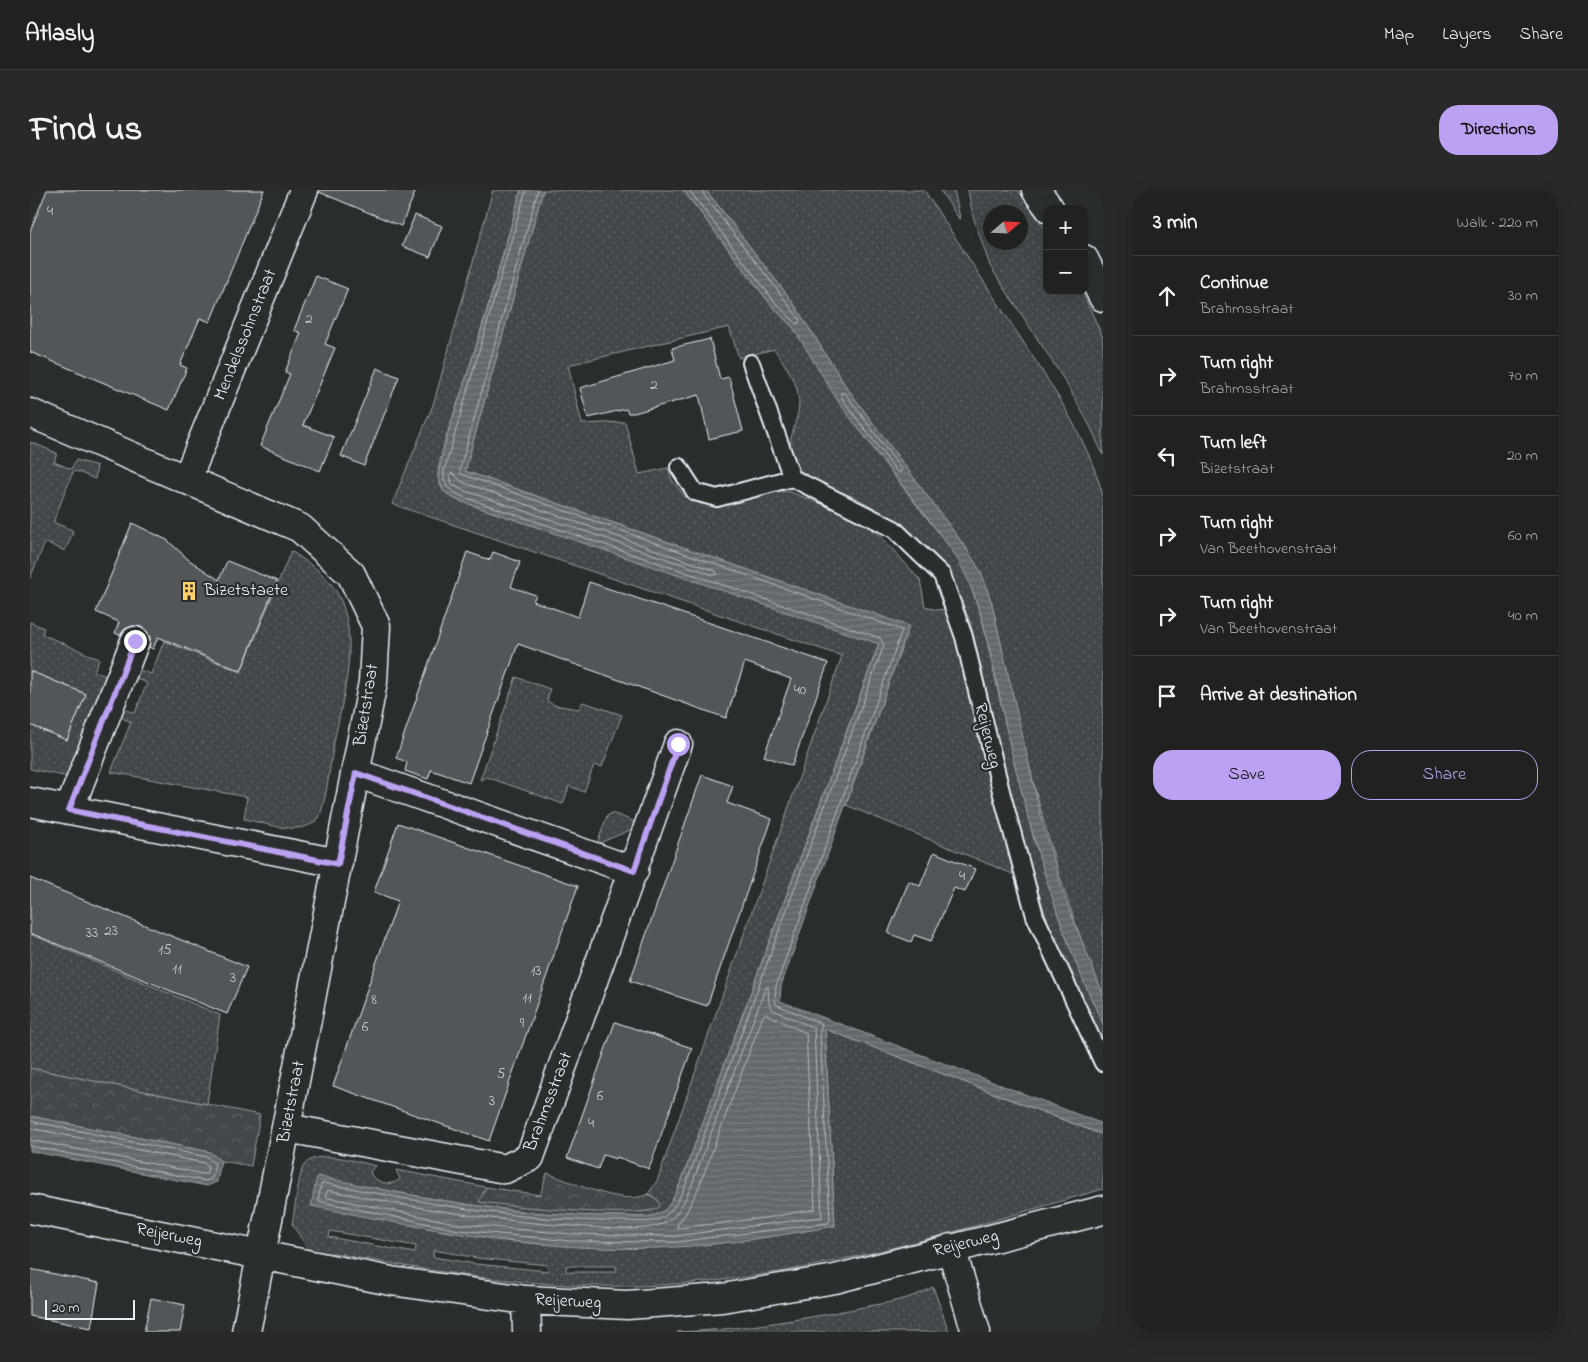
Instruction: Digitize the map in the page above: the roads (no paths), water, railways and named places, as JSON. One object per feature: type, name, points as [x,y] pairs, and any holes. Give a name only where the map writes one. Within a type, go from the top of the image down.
[{"type":"street","name":"Mendelssohnstraat","points":[[187,479],[304,190]]},
{"type":"street","points":[[1036,190],[1047,205]]},
{"type":"street","points":[[1088,268],[1103,297]]},
{"type":"street","name":"Bizetstraat","points":[[30,413],[300,528],[351,574],[376,626],[373,682],[246,1332]]},
{"type":"street","points":[[69,810],[135,641]]},
{"type":"street","name":"Brahmsstraat","points":[[287,1128],[504,1169],[530,1157],[678,744]]},
{"type":"street","points":[[356,773],[634,871]]},
{"type":"street","points":[[30,802],[338,864]]},
{"type":"street","name":"Reijerweg","points":[[30,1209],[391,1281],[526,1300],[627,1305],[722,1298],[835,1279],[1103,1210]]},
{"type":"street","points":[[951,1248],[976,1332]]},
{"type":"street","points":[[526,1300],[527,1332]]},
{"type":"lane","points":[[1051,205],[1054,190]]},
{"type":"lane","points":[[679,467],[695,492],[717,498],[792,478],[751,363]]},
{"type":"lane","name":"Reijerweg","points":[[792,478],[894,530],[942,576],[964,637],[1000,790],[1035,916],[1103,1063]]},
{"type":"water","points":[[521,190],[543,190],[465,471],[909,626],[781,986],[780,1001],[1103,1124],[1101,1134],[825,1029],[835,1226],[717,1244],[631,1249],[539,1244],[447,1232],[311,1206],[317,1176],[429,1198],[543,1213],[645,1217],[656,1215],[664,1210],[681,1182],[879,644],[457,500],[443,491],[438,475],[446,440],[486,316]]},
{"type":"water","points":[[683,190],[706,190],[792,301],[847,388],[966,548],[981,572],[992,604],[1043,825],[1066,901],[1103,994],[1103,1024],[1073,955],[1048,885],[1009,741],[982,619],[964,572],[952,550],[839,403],[794,329],[771,305]]},
{"type":"water","points":[[30,1116],[210,1152],[221,1161],[217,1182],[207,1186],[30,1151]]},
{"type":"place","name":"Bizetstaete","points":[[189,591]]}]
